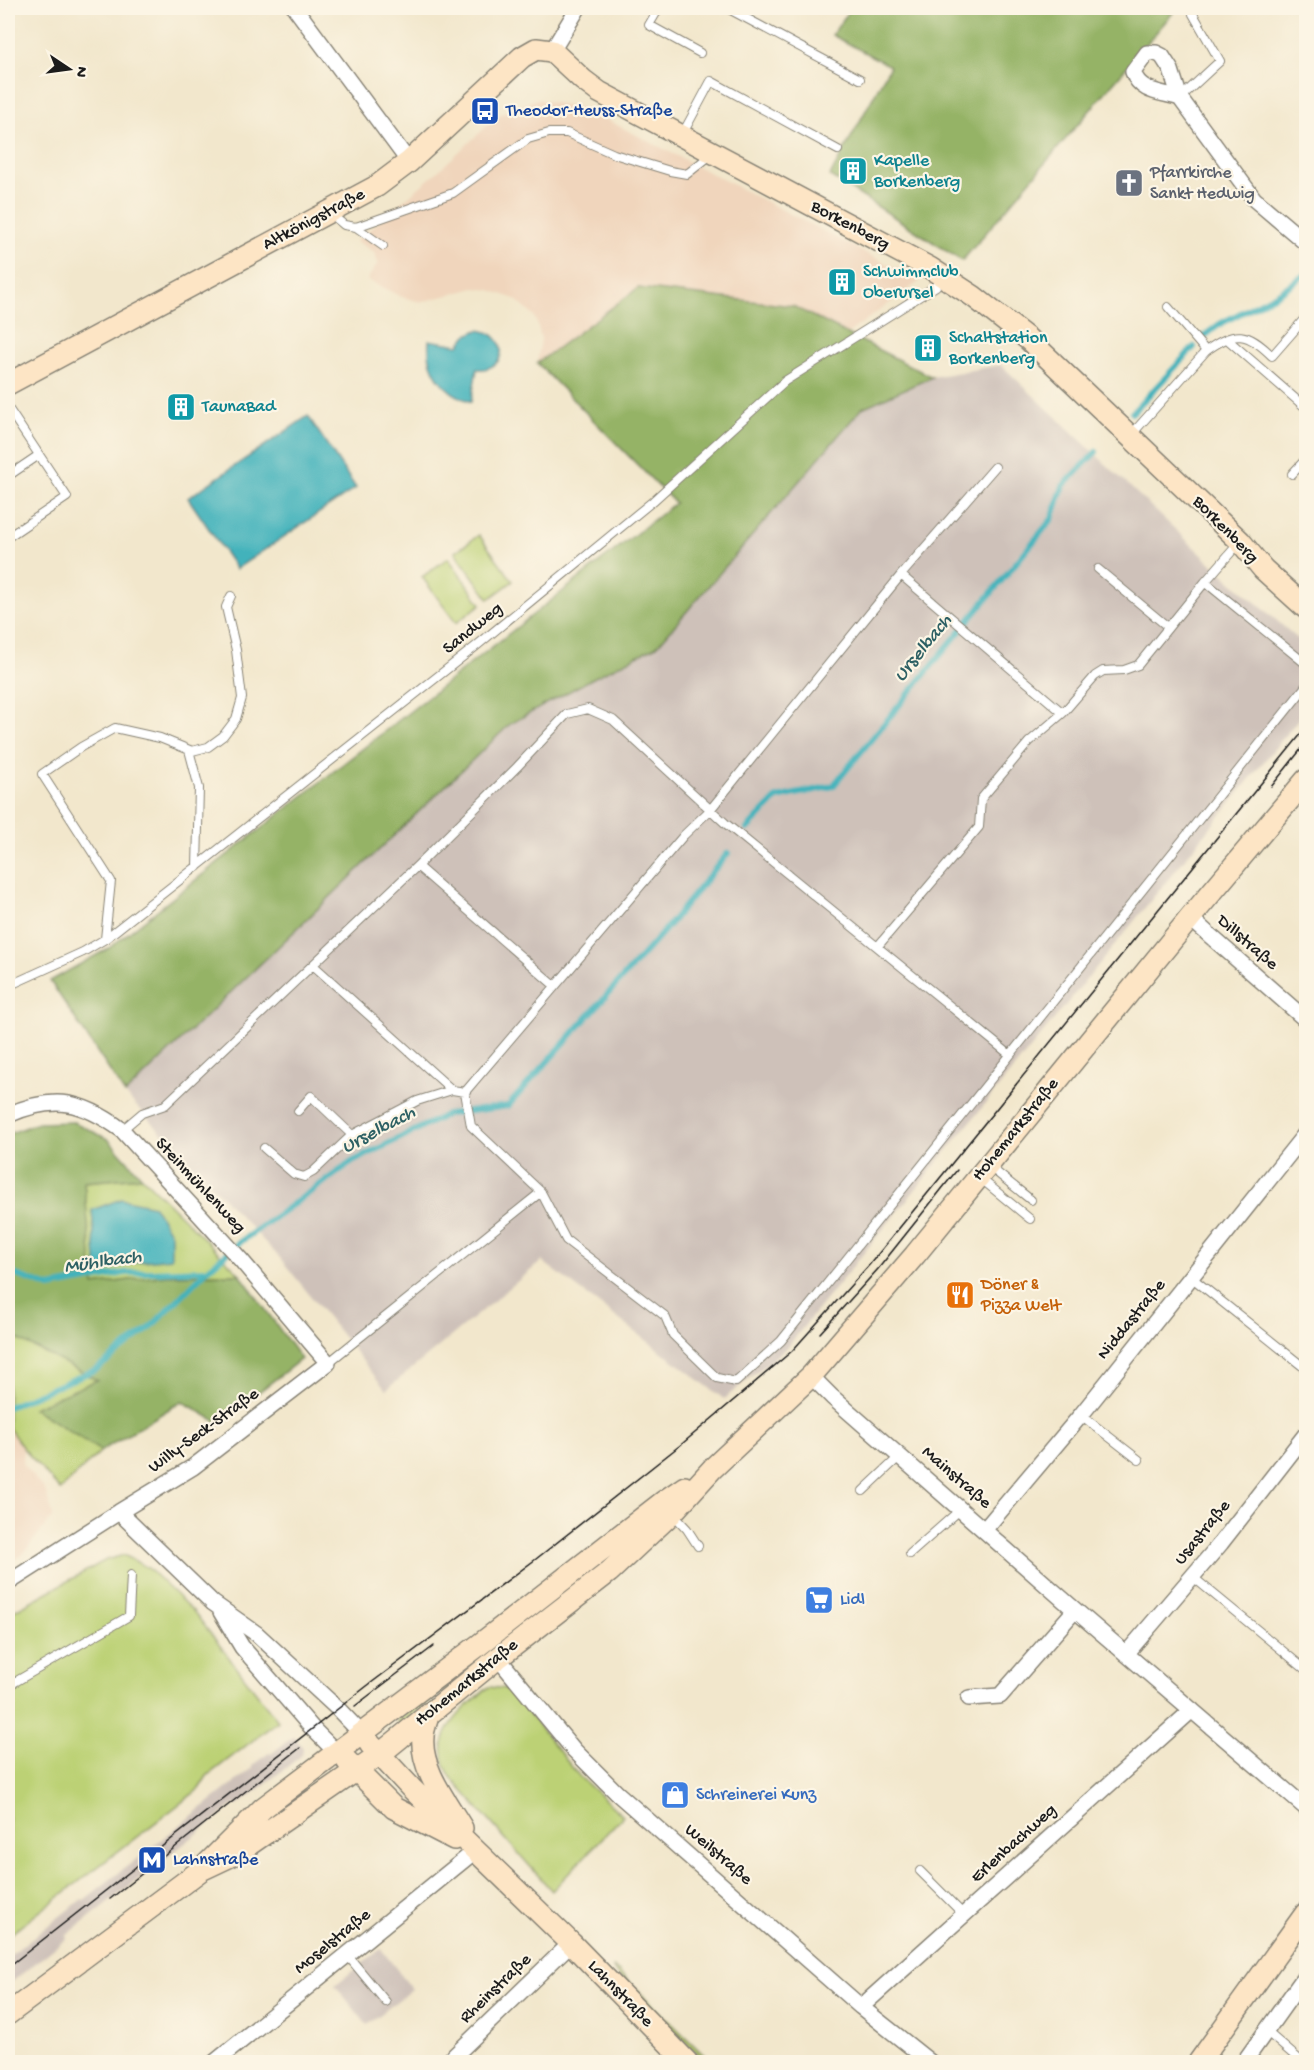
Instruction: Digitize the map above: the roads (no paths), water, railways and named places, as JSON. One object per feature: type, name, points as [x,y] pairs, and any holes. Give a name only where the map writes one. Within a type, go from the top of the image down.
[{"type":"street","points":[[296,8],[409,162]]},
{"type":"street","points":[[552,51],[578,8]]},
{"type":"street","name":"Altkönigstraße","points":[[8,384],[377,186],[409,162],[522,57],[536,49],[552,51]]},
{"type":"street","name":"Borkenberg","points":[[552,51],[599,92],[942,276],[973,296],[1028,339],[1129,438],[1240,541],[1263,569],[1306,608]]},
{"type":"street","points":[[1180,98],[1254,199],[1303,234]]},
{"type":"street","name":"Hohemarkstraße","points":[[8,2014],[201,1870],[263,1808],[384,1715],[667,1507],[713,1468],[811,1376],[915,1255],[1190,918],[1306,780]]},
{"type":"street","name":"Dillstraße","points":[[1190,918],[1306,1020]]},
{"type":"street","name":"Steinmühlenweg","points":[[8,1115],[45,1102],[77,1105],[100,1114],[122,1130],[241,1260],[328,1363]]},
{"type":"street","name":"Niddastraße","points":[[985,1529],[1081,1415],[1306,1133]]},
{"type":"street","name":"Willy-Seck-Straße","points":[[8,1583],[193,1467],[328,1363]]},
{"type":"street","name":"Mainstraße","points":[[811,1376],[1075,1610],[1306,1808]]},
{"type":"street","name":"Usastraße","points":[[1126,1654],[1193,1577],[1306,1434]]},
{"type":"street","name":"Hohemarkstraße","points":[[201,1870],[237,1853],[380,1754],[609,1572],[667,1507]]},
{"type":"street","points":[[118,1512],[213,1603],[227,1620],[242,1647],[312,1728],[337,1753]]},
{"type":"street","points":[[213,1603],[257,1634],[338,1708],[362,1734]]},
{"type":"street","points":[[969,1698],[1000,1696],[1075,1610]]},
{"type":"street","name":"Weilstraße","points":[[498,1658],[574,1750],[618,1794],[861,2007],[930,2062]]},
{"type":"street","name":"Erlenbachweg","points":[[861,2007],[1192,1710]]},
{"type":"street","name":"Lahnstraße","points":[[429,1713],[423,1735],[423,1753],[427,1770],[475,1851]]},
{"type":"street","name":"Lahnstraße","points":[[362,1734],[475,1851],[572,1943],[687,2062]]},
{"type":"street","name":"Lahnstraße","points":[[337,1753],[394,1808],[475,1851]]},
{"type":"street","name":"Moselstraße","points":[[215,2062],[475,1851]]},
{"type":"street","points":[[1199,2062],[1306,1912]]},
{"type":"street","name":"Rheinstraße","points":[[448,2062],[572,1943]]},
{"type":"street","points":[[1244,2062],[1306,1975]]},
{"type":"lane","points":[[659,8],[649,25],[700,53]]},
{"type":"lane","points":[[727,8],[860,80]]},
{"type":"lane","points":[[1180,98],[1220,61],[1193,14]]},
{"type":"lane","points":[[681,137],[711,81],[838,150]]},
{"type":"lane","points":[[357,227],[453,193],[528,140],[549,133],[567,133],[614,154],[687,174],[712,153]]},
{"type":"lane","points":[[330,213],[344,225],[357,227],[383,246]]},
{"type":"lane","name":"Sandweg","points":[[8,986],[83,952],[105,939],[465,654],[645,507],[785,381],[936,286],[942,276]]},
{"type":"lane","points":[[1168,307],[1206,351]]},
{"type":"lane","points":[[1129,438],[1206,351],[1217,342],[1237,336],[1250,337],[1272,356],[1306,317]]},
{"type":"lane","points":[[1227,339],[1306,408]]},
{"type":"lane","points":[[8,408],[67,497],[8,537]]},
{"type":"lane","points":[[8,476],[39,455]]},
{"type":"lane","points":[[1292,474],[1306,459]]},
{"type":"lane","points":[[465,1092],[684,835],[710,810],[902,575],[995,467]]},
{"type":"lane","points":[[878,946],[979,827],[981,799],[1029,742],[1063,712],[1095,676],[1103,671],[1124,670],[1138,665],[1240,541]]},
{"type":"lane","points":[[1098,568],[1168,627]]},
{"type":"lane","points":[[902,575],[1063,712]]},
{"type":"lane","points":[[1204,582],[1306,664]]},
{"type":"lane","points":[[105,939],[111,881],[42,774],[81,747],[115,728],[160,738],[192,751],[208,747],[224,736],[236,719],[243,698],[236,650],[226,607],[231,596]]},
{"type":"lane","points":[[465,1092],[471,1126],[541,1192],[566,1240],[666,1316],[673,1335],[717,1378],[736,1382],[781,1341],[1306,686]]},
{"type":"lane","points":[[122,1130],[142,1113],[165,1105],[417,866],[567,714],[588,709],[613,720],[700,798],[710,810],[1009,1054]]},
{"type":"lane","points":[[189,750],[199,788],[196,867]]},
{"type":"lane","points":[[417,866],[555,986]]},
{"type":"lane","points":[[313,964],[452,1090]]},
{"type":"lane","points":[[264,1148],[294,1174],[304,1177],[313,1172],[352,1135],[417,1101],[452,1090],[465,1092]]},
{"type":"lane","points":[[298,1111],[311,1096],[352,1135]]},
{"type":"lane","points":[[983,1171],[1031,1200]]},
{"type":"lane","points":[[983,1171],[1030,1219]]},
{"type":"lane","points":[[328,1363],[541,1192]]},
{"type":"lane","points":[[1191,1277],[1306,1369]]},
{"type":"lane","points":[[1081,1415],[1139,1460]]},
{"type":"lane","points":[[863,1491],[900,1456]]},
{"type":"lane","points":[[667,1507],[687,1529],[698,1546]]},
{"type":"lane","points":[[910,1554],[961,1509]]},
{"type":"lane","points":[[8,1686],[129,1616],[130,1575]]},
{"type":"lane","points":[[1193,1577],[1306,1670]]},
{"type":"lane","points":[[920,1871],[964,1915]]},
{"type":"lane","points":[[348,1956],[386,2002]]},
{"type":"lane","points":[[1266,2031],[1302,2062]]},
{"type":"water","points":[[478,330],[496,338],[501,352],[494,365],[477,369],[471,402],[452,392],[438,378],[430,361],[429,340],[459,345],[467,335]]},
{"type":"water","points":[[308,416],[356,488],[236,569],[188,498]]},
{"type":"water","points":[[121,1199],[154,1206],[171,1234],[171,1258],[136,1262],[97,1272],[92,1210]]},
{"type":"waterway","name":"Urselbach","points":[[1203,337],[1220,324],[1277,294],[1306,274]]},
{"type":"waterway","name":"Urselbach","points":[[1132,413],[1194,347]]},
{"type":"waterway","name":"Urselbach","points":[[747,829],[777,798],[833,786],[1052,519],[1063,486],[1096,452]]},
{"type":"waterway","name":"Urselbach","points":[[8,1407],[97,1369],[150,1328],[207,1270],[240,1242],[352,1162],[448,1114],[508,1106],[664,931],[728,853]]},
{"type":"waterway","name":"Mühlbach","points":[[8,1272],[50,1287],[125,1273],[206,1270]]},
{"type":"tram line","points":[[8,1967],[367,1686],[536,1559],[683,1443],[792,1351],[870,1264],[1306,728]]},
{"type":"tram line","points":[[1271,787],[1306,743]]},
{"type":"tram line","points":[[820,1333],[878,1269],[957,1170]]},
{"type":"tram line","points":[[355,1706],[434,1646]]},
{"type":"tram line","points":[[110,1899],[300,1748]]},
{"type":"place","name":"Theodor-Heuss-Straße","points":[[485,111]]},
{"type":"place","name":"Kapelle Borkenberg","points":[[853,171]]},
{"type":"place","name":"Pfarrkirche Sankt Hedwig","points":[[1129,183]]},
{"type":"place","name":"Schwimmclub Oberursel","points":[[842,282]]},
{"type":"place","name":"Schaltstation Borkenberg","points":[[928,348]]},
{"type":"place","name":"TaunaBad","points":[[181,407]]},
{"type":"place","name":"Döner & Pizza Welt","points":[[960,1295]]},
{"type":"place","name":"Lidl","points":[[819,1600]]},
{"type":"place","name":"Schreinerei Kunz","points":[[675,1795]]},
{"type":"place","name":"Lahnstraße","points":[[152,1860]]}]
